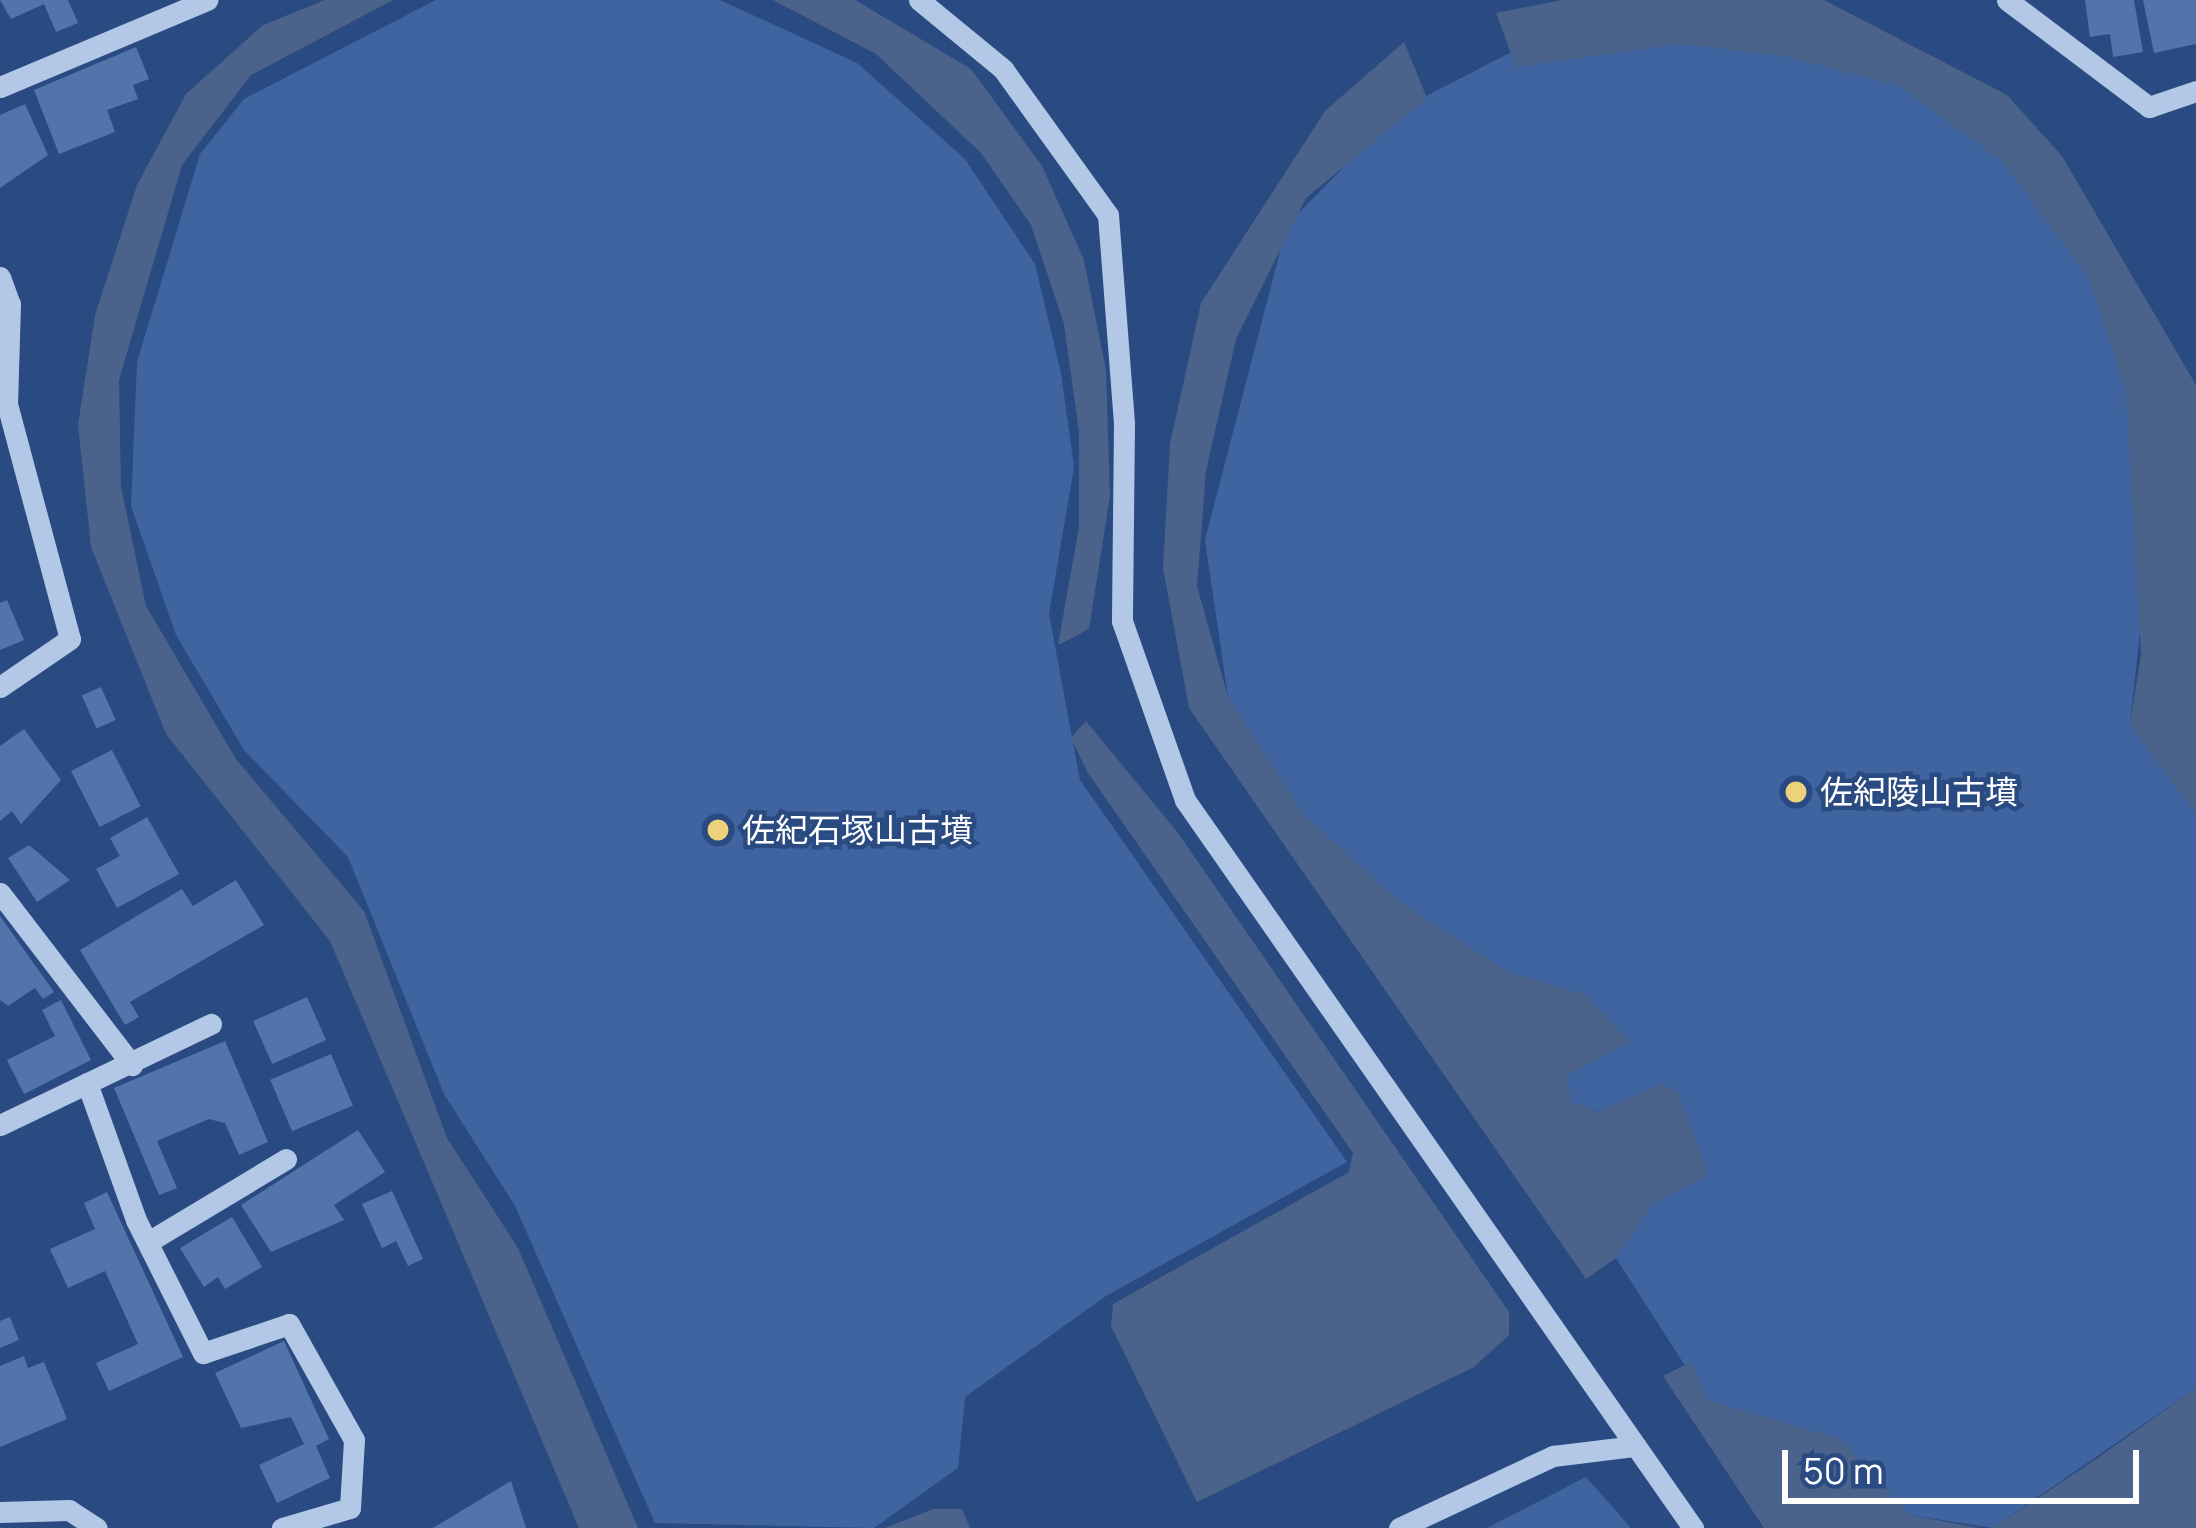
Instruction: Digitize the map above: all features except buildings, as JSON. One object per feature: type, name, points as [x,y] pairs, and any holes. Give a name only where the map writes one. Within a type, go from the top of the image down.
[{"type":"street","points":[[0,88],[206,0]]},
{"type":"street","points":[[919,0],[1003,69],[1108,215],[1124,424],[1122,622],[1185,800],[1693,1528]]},
{"type":"street","points":[[2007,0],[2150,107],[2196,92]]},
{"type":"street","points":[[0,277],[10,304],[7,404],[70,640],[0,687]]},
{"type":"street","points":[[0,892],[132,1065]]},
{"type":"street","points":[[0,1125],[211,1024]]},
{"type":"street","points":[[87,1083],[148,1242],[203,1353],[289,1324],[354,1440],[350,1508],[333,1525],[282,1528]]},
{"type":"street","points":[[148,1242],[286,1159]]},
{"type":"street","points":[[1400,1528],[1553,1456],[1635,1446]]},
{"type":"street","points":[[0,1512],[70,1510],[98,1528]]},
{"type":"shaded area","points":[[325,0],[393,0],[251,75],[182,165],[119,380],[121,487],[146,606],[236,759],[364,911],[447,1138],[518,1248],[638,1528],[579,1528],[330,941],[166,734],[91,547],[78,425],[95,315],[137,185],[186,94],[263,25]]},
{"type":"shaded area","points":[[436,0],[720,0],[857,63],[965,159],[1035,264],[1061,373],[1074,467],[1049,614],[1080,780],[1347,1162],[1106,1296],[965,1397],[958,1468],[874,1528],[655,1523],[515,1206],[444,1094],[348,857],[244,750],[176,635],[131,506],[137,362],[200,154],[244,99]]},
{"type":"shaded area","points":[[773,0],[855,0],[971,69],[1042,166],[1084,260],[1106,370],[1110,496],[1089,629],[1058,645],[1079,527],[1079,432],[1064,324],[1031,225],[981,153],[876,54]]},
{"type":"shaded area","points":[[1562,0],[1824,0],[2007,95],[2062,156],[2196,385],[2196,814],[2130,725],[2141,654],[2126,393],[2090,280],[2003,162],[1900,86],[1781,55],[1677,44],[1516,67],[1496,13]]},
{"type":"shaded area","points":[[1566,24],[1774,30],[1999,128],[2169,357],[2130,725],[2196,814],[2196,1388],[1993,1528],[1910,1515],[1840,1439],[1707,1400],[1616,1258],[1654,1202],[1708,1175],[1662,1084],[1597,1112],[1572,1102],[1566,1076],[1629,1042],[1586,995],[1508,972],[1400,902],[1304,815],[1228,697],[1205,540],[1287,225],[1401,109]]},
{"type":"shaded area","points":[[1404,42],[1427,98],[1306,198],[1236,339],[1206,471],[1197,586],[1228,697],[1304,815],[1400,902],[1508,972],[1586,995],[1630,1042],[1566,1076],[1572,1102],[1597,1112],[1662,1084],[1678,1091],[1708,1175],[1654,1202],[1616,1258],[1586,1279],[1189,708],[1163,568],[1170,444],[1201,303],[1325,111]]},
{"type":"shaded area","points":[[1086,721],[1178,833],[1509,1312],[1509,1335],[1474,1367],[1197,1502],[1111,1326],[1113,1304],[1349,1172],[1353,1153],[1088,773],[1071,738]]},
{"type":"shaded area","points":[[1691,1362],[1707,1400],[1840,1439],[1910,1515],[1979,1528],[1764,1528],[1663,1376]]},
{"type":"shaded area","points":[[2196,1388],[2196,1528],[1993,1528],[2099,1457]]},
{"type":"shaded area","points":[[1586,1477],[1631,1528],[1487,1528]]},
{"type":"shaded area","points":[[933,1509],[962,1509],[970,1528],[885,1528]]},
{"type":"place","name":"佐紀陵山古墳","points":[[1796,792]]},
{"type":"place","name":"佐紀石塚山古墳","points":[[718,830]]}]
